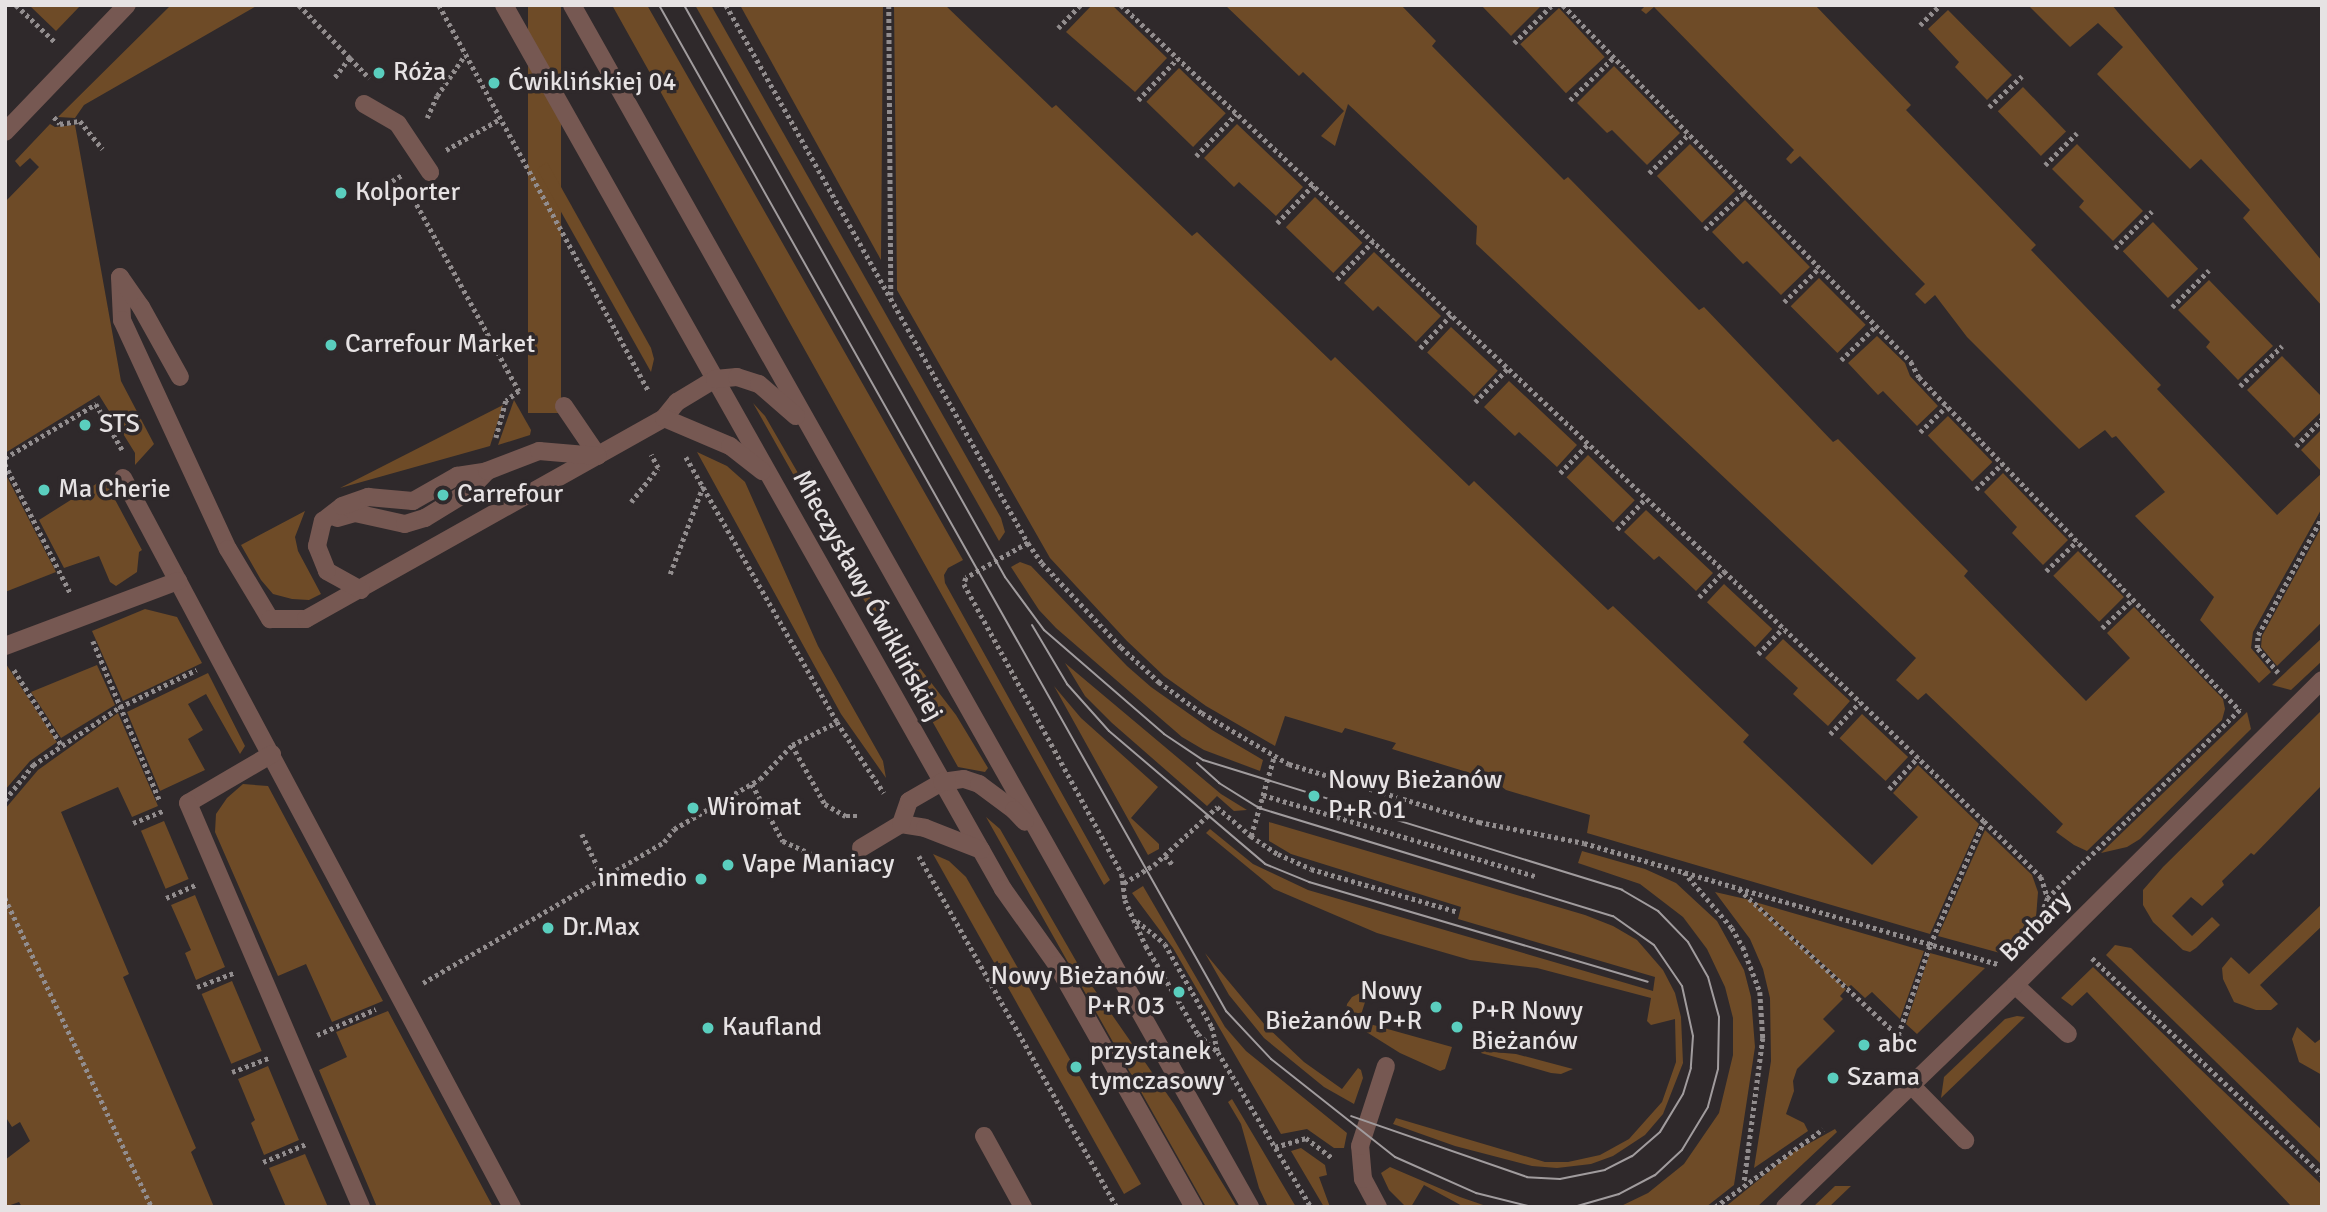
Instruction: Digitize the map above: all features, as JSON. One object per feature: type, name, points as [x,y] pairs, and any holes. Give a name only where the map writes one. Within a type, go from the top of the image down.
[{"type":"street","points":[[5,132],[127,5]]},
{"type":"street","name":"Mieczysławy Ćwiklińskiej","points":[[504,5],[1003,889],[1056,965],[1194,1207]]},
{"type":"street","name":"Mieczysławy Ćwiklińskiej","points":[[572,5],[1250,1207]]},
{"type":"street","points":[[364,104],[398,124],[430,172]]},
{"type":"street","points":[[180,377],[141,307],[120,277],[122,320],[228,549],[270,619],[306,619],[360,590],[639,433],[664,418],[677,402],[715,379],[737,377],[759,384],[778,398],[819,443]]},
{"type":"street","points":[[564,406],[598,456]]},
{"type":"street","points":[[664,418],[730,446],[772,481]]},
{"type":"street","points":[[360,590],[327,571],[317,546],[323,521],[342,506],[368,497],[413,501],[457,476],[487,471],[539,451],[598,456]]},
{"type":"street","points":[[123,478],[512,1207]]},
{"type":"street","points":[[5,646],[178,581]]},
{"type":"street","name":"Barbary","points":[[1785,1207],[2015,985],[2322,680]]},
{"type":"street","points":[[272,754],[188,803],[361,1207]]},
{"type":"street","points":[[861,848],[901,824],[909,801],[942,782],[964,779],[992,792],[1014,810],[1046,846]]},
{"type":"street","points":[[901,824],[925,828],[981,850]]},
{"type":"street","points":[[2015,985],[2068,1034]]},
{"type":"street","points":[[1378,1207],[1363,1179],[1360,1146],[1387,1066]]},
{"type":"street","points":[[1912,1086],[1965,1140]]},
{"type":"street","points":[[984,1136],[1023,1207]]},
{"type":"path","points":[[16,5],[74,60]]},
{"type":"path","points":[[299,5],[350,58],[334,79]]},
{"type":"path","points":[[439,5],[650,393]]},
{"type":"path","points":[[726,5],[1028,543],[1042,563],[1121,647],[1159,682],[1202,713],[1274,757],[1479,822],[1584,843],[2000,964],[2009,955]]},
{"type":"path","points":[[889,5],[891,298]]},
{"type":"path","points":[[1058,28],[1080,5]]},
{"type":"path","points":[[1121,5],[1724,571],[1984,821],[2041,877],[2048,898]]},
{"type":"path","points":[[1514,43],[1552,5]]},
{"type":"path","points":[[1563,5],[1911,362],[1919,377],[1947,407],[2239,710],[2048,898],[2037,927]]},
{"type":"path","points":[[1920,25],[1940,5]]},
{"type":"path","points":[[437,96],[465,55]]},
{"type":"path","points":[[1570,100],[1614,57]]},
{"type":"path","points":[[1138,100],[1178,59]]},
{"type":"path","points":[[1989,107],[2022,76]]},
{"type":"path","points":[[1196,156],[1236,114]]},
{"type":"path","points":[[465,140],[500,119]]},
{"type":"path","points":[[63,123],[80,121],[103,149]]},
{"type":"path","points":[[2045,165],[2077,133]]},
{"type":"path","points":[[1649,173],[1689,134]]},
{"type":"path","points":[[391,181],[401,176],[519,391],[506,401],[487,471]]},
{"type":"path","points":[[1277,223],[1314,184]]},
{"type":"path","points":[[1705,229],[1745,191]]},
{"type":"path","points":[[2115,248],[2152,211]]},
{"type":"path","points":[[1336,279],[1373,241]]},
{"type":"path","points":[[1784,302],[1819,268]]},
{"type":"path","points":[[2172,307],[2209,270]]},
{"type":"path","points":[[1420,348],[1451,315]]},
{"type":"path","points":[[1841,360],[1876,326]]},
{"type":"path","points":[[2240,386],[2282,346]]},
{"type":"path","points":[[1475,402],[1507,369]]},
{"type":"path","points":[[5,457],[96,404],[126,456],[123,478]]},
{"type":"path","points":[[1920,432],[1947,407]]},
{"type":"path","points":[[2296,446],[2322,419]]},
{"type":"path","points":[[631,502],[658,468],[639,433]]},
{"type":"path","points":[[1560,473],[1588,444]]},
{"type":"path","points":[[685,455],[837,722],[885,795],[878,801]]},
{"type":"path","points":[[1976,489],[2002,464]]},
{"type":"path","points":[[670,574],[703,486]]},
{"type":"path","points":[[1617,528],[1646,498]]},
{"type":"path","points":[[2278,673],[2257,648],[2258,635],[2322,517]]},
{"type":"path","points":[[2046,571],[2077,541]]},
{"type":"path","points":[[1028,543],[966,578],[964,584],[1122,874],[1125,900],[1146,946],[1198,1034],[1218,1052],[1311,1207]]},
{"type":"path","points":[[1699,597],[1724,571]]},
{"type":"path","points":[[2102,628],[2133,600]]},
{"type":"path","points":[[1758,654],[1783,628]]},
{"type":"path","points":[[5,800],[33,765],[120,707],[219,659]]},
{"type":"path","points":[[12,668],[62,746]]},
{"type":"path","points":[[1830,734],[1860,702]]},
{"type":"path","points":[[232,1072],[292,1047],[401,995],[604,880],[664,842],[674,829],[760,779],[792,745],[837,722]]},
{"type":"path","points":[[792,745],[825,804],[846,816],[862,815]]},
{"type":"path","points":[[1251,836],[1274,757]]},
{"type":"path","points":[[1889,789],[1917,757]]},
{"type":"path","points":[[752,784],[783,841],[834,864]]},
{"type":"path","points":[[1263,795],[1535,876]]},
{"type":"path","points":[[1123,884],[1165,856],[1217,807],[1251,836],[1279,855],[1311,869],[1458,912]]},
{"type":"path","points":[[133,823],[164,811]]},
{"type":"path","points":[[1898,1035],[1930,944],[1984,821]]},
{"type":"path","points":[[582,834],[604,880]]},
{"type":"path","points":[[916,849],[1117,1207]]},
{"type":"path","points":[[1165,856],[1172,864]]},
{"type":"path","points":[[1683,871],[1719,912],[1743,947],[1759,992],[1763,1017],[1761,1063],[1744,1184],[1715,1207]]},
{"type":"path","points":[[166,898],[196,884]]},
{"type":"path","points":[[1738,889],[1913,1049]]},
{"type":"path","points":[[5,898],[152,1207]]},
{"type":"path","points":[[1136,920],[1165,944],[1212,1027],[1218,1052]]},
{"type":"path","points":[[2092,958],[2322,1175]]},
{"type":"path","points":[[197,988],[233,972]]},
{"type":"path","points":[[1275,1147],[1306,1138],[1335,1160],[1344,1161]]},
{"type":"path","points":[[263,1162],[306,1144]]},
{"type":"shaded area","points":[[29,5],[81,5],[56,31]]},
{"type":"shaded area","points":[[171,5],[258,5],[84,105],[75,118],[58,117]]},
{"type":"shaded area","points":[[528,5],[561,5],[561,413],[528,413]]},
{"type":"shaded area","points":[[612,5],[647,5],[963,560],[948,568],[944,575],[945,583],[1110,880],[1104,885]]},
{"type":"shaded area","points":[[695,5],[711,5],[1001,518],[1005,532],[999,541]]},
{"type":"shaded area","points":[[740,5],[883,5],[881,260]]},
{"type":"shaded area","points":[[894,5],[945,5],[1052,108],[1056,105],[1192,236],[1197,232],[1331,361],[1335,357],[1469,486],[1474,481],[1608,610],[1613,606],[1749,735],[1743,742],[1872,865],[1918,817],[1893,793],[1918,765],[1979,824],[1930,934],[1587,833],[1590,815],[1506,790],[1493,780],[1392,749],[1396,743],[1345,728],[1342,733],[1285,716],[1275,746],[1206,706],[1164,676],[1127,641],[1050,558],[897,290]]},
{"type":"shaded area","points":[[1092,5],[1112,5],[1167,58],[1135,92],[1066,32]]},
{"type":"shaded area","points":[[1225,5],[1401,5],[1436,41],[1432,46],[1564,180],[1568,177],[1699,310],[1704,307],[1833,442],[1838,439],[1968,571],[1964,576],[2086,701],[2130,658],[2107,633],[2134,607],[2223,699],[2225,709],[2222,720],[2087,851],[2074,845],[2056,832],[2063,824],[1926,693],[1918,700],[1896,680],[1916,658],[1476,244],[1477,226],[1348,104],[1335,146],[1321,136],[1344,111],[1303,72],[1299,76]]},
{"type":"shaded area","points":[[1481,5],[1542,5],[1511,36]]},
{"type":"shaded area","points":[[1646,5],[1815,5],[1911,105],[1906,110],[2036,245],[2031,250],[2161,385],[2157,389],[2277,515],[2322,473],[2322,508],[2253,632],[2251,648],[2271,672],[2259,683],[2200,620],[2214,597],[2135,516],[2165,492],[2116,436],[2112,438],[2105,430],[2079,449],[1967,337],[1935,295],[1925,304],[1915,294],[1925,284],[1800,156],[1791,164],[1786,159],[1794,150],[1654,7],[1646,14],[1641,10]]},
{"type":"shaded area","points":[[2028,5],[2112,5],[2322,261],[2322,306],[2243,218],[2250,210],[2201,159],[2190,169],[2097,74],[2123,47],[2098,23],[2070,47]]},
{"type":"shaded area","points":[[1559,8],[1605,57],[1566,93],[1520,44]]},
{"type":"shaded area","points":[[1948,10],[2012,75],[1987,100],[1955,67],[1959,62],[1928,29]]},
{"type":"shaded area","points":[[1614,66],[1680,133],[1647,165],[1612,130],[1607,133],[1577,103]]},
{"type":"shaded area","points":[[1179,68],[1226,113],[1193,147],[1146,102]]},
{"type":"shaded area","points":[[2023,87],[2066,132],[2041,156],[1998,111]]},
{"type":"shaded area","points":[[50,124],[55,127],[75,125],[121,381],[154,444],[135,465],[135,453],[99,395],[5,453],[5,202],[39,167],[30,158],[20,167],[15,161]]},
{"type":"shaded area","points":[[1237,124],[1303,187],[1276,216],[1239,182],[1234,187],[1204,158]]},
{"type":"shaded area","points":[[1690,144],[1735,191],[1702,223],[1657,176]]},
{"type":"shaded area","points":[[2077,144],[2143,211],[2113,241],[2079,207],[2084,201],[2052,169]]},
{"type":"shaded area","points":[[547,162],[651,348],[654,359],[651,372],[537,169]]},
{"type":"shaded area","points":[[1315,197],[1362,243],[1333,273],[1286,227]]},
{"type":"shaded area","points":[[1745,200],[1810,267],[1781,295],[1747,261],[1743,264],[1712,232]]},
{"type":"shaded area","points":[[2153,222],[2198,269],[2168,298],[2123,251]]},
{"type":"shaded area","points":[[1374,252],[1441,316],[1416,342],[1378,306],[1373,311],[1344,283]]},
{"type":"shaded area","points":[[1819,278],[1866,325],[1837,353],[1791,306]]},
{"type":"shaded area","points":[[2209,280],[2273,346],[2238,380],[2206,347],[2210,342],[2178,310]]},
{"type":"shaded area","points":[[1451,327],[1498,371],[1474,396],[1427,353]]},
{"type":"shaded area","points":[[1877,336],[1905,363],[1910,376],[1938,406],[1917,426],[1883,391],[1878,395],[1848,363]]},
{"type":"shaded area","points":[[2282,356],[2322,397],[2322,411],[2294,438],[2247,390]]},
{"type":"shaded area","points":[[1509,381],[1577,445],[1557,467],[1519,432],[1515,436],[1484,407]]},
{"type":"shaded area","points":[[514,400],[531,430],[530,435],[498,445]]},
{"type":"shaded area","points":[[753,403],[765,416],[883,620],[956,715],[988,768],[985,772],[958,767]]},
{"type":"shaded area","points":[[503,405],[490,446],[340,488]]},
{"type":"shaded area","points":[[1948,416],[1992,462],[1972,481],[1928,435]]},
{"type":"shaded area","points":[[2322,429],[2322,472],[2301,450]]},
{"type":"shaded area","points":[[697,452],[727,466],[745,482],[818,646],[883,761],[886,778],[841,714]]},
{"type":"shaded area","points":[[1588,455],[1635,500],[1613,522],[1566,477]]},
{"type":"shaded area","points":[[5,473],[56,572],[5,592]]},
{"type":"shaded area","points":[[2003,473],[2068,540],[2043,565],[2012,533],[2017,527],[1984,492]]},
{"type":"shaded area","points":[[104,479],[142,550],[139,552],[137,572],[116,586],[110,582],[99,556],[64,568],[39,520]]},
{"type":"shaded area","points":[[1646,510],[1713,573],[1696,591],[1659,556],[1654,560],[1624,532]]},
{"type":"shaded area","points":[[305,511],[295,537],[298,551],[321,594],[309,600],[273,594],[261,580],[241,545]]},
{"type":"shaded area","points":[[2322,526],[2322,622],[2277,666],[2261,647],[2262,636]]},
{"type":"shaded area","points":[[2078,551],[2124,597],[2099,622],[2053,576]]},
{"type":"shaded area","points":[[1020,562],[1031,566],[1127,666],[1151,687],[1212,730],[1263,760],[1260,771],[1204,750],[1182,737],[1056,628],[1039,610],[1011,567]]},
{"type":"shaded area","points":[[1724,584],[1772,629],[1755,647],[1707,602]]},
{"type":"shaded area","points":[[145,609],[177,617],[202,663],[123,701],[92,631]]},
{"type":"shaded area","points":[[2322,638],[2322,661],[2291,690],[2272,685]]},
{"type":"shaded area","points":[[1783,639],[1850,701],[1828,726],[1793,694],[1798,688],[1765,658]]},
{"type":"shaded area","points":[[1065,663],[1221,794],[1247,810],[1234,811],[1217,796],[1207,806],[1085,696]]},
{"type":"shaded area","points":[[6,664],[57,742],[30,761],[5,790]]},
{"type":"shaded area","points":[[97,665],[115,705],[61,738],[31,692]]},
{"type":"shaded area","points":[[208,673],[245,746],[240,754],[206,694],[188,704],[203,730],[188,739],[205,770],[160,791],[127,712]]},
{"type":"shaded area","points":[[1054,686],[1081,718],[1158,787],[1131,818],[1159,844],[1159,849],[1148,855]]},
{"type":"shaded area","points":[[2322,710],[2322,785],[2254,855],[2251,853],[2222,881],[2224,885],[2202,906],[2191,897],[2172,916],[2192,936],[2212,917],[2220,925],[2196,948],[2190,952],[2183,950],[2153,922],[2143,905],[2143,890]]},
{"type":"shaded area","points":[[2247,712],[2251,729],[2140,839],[2127,847],[2101,853]]},
{"type":"shaded area","points":[[118,713],[158,806],[132,817],[118,787],[61,812],[129,974],[123,977],[196,1148],[191,1152],[214,1207],[22,1207],[19,1202],[5,1207],[5,1160],[30,1141],[20,1122],[12,1127],[5,1116],[5,809],[38,770]]},
{"type":"shaded area","points":[[1862,714],[1908,757],[1886,781],[1839,738]]},
{"type":"shaded area","points":[[243,784],[268,786],[383,1001],[332,1022],[306,964],[278,976],[215,832],[216,814],[227,798]]},
{"type":"shaded area","points":[[986,817],[1000,829],[1083,973],[1174,1104],[1237,1207],[1206,1207]]},
{"type":"shaded area","points":[[164,821],[189,879],[166,889],[141,831]]},
{"type":"shaded area","points":[[1269,822],[1585,915],[1613,926],[1637,940],[1663,970],[1675,993],[1681,1017],[1683,1063],[1663,1114],[1645,1135],[1613,1156],[1591,1164],[1557,1168],[1532,1166],[1455,1146],[1393,1124],[1396,1118],[1545,1162],[1568,1162],[1600,1155],[1629,1139],[1662,1102],[1676,1062],[1675,1019],[1651,1025],[1647,1021],[1651,998],[1537,968],[1470,960],[1377,933],[1274,889],[1206,833],[1210,829],[1253,864],[1308,890],[1653,991],[1655,977],[1458,919],[1461,907],[1291,854],[1269,841]]},
{"type":"shaded area","points":[[1985,830],[2032,875],[2038,892],[2036,918],[2000,953],[1938,936]]},
{"type":"shaded area","points":[[1582,851],[1645,869],[1676,883],[1717,921],[1744,970],[1751,997],[1755,1047],[1734,1185],[1706,1207],[1619,1207],[1648,1193],[1684,1164],[1719,1113],[1733,1055],[1733,1018],[1725,987],[1707,949],[1683,917],[1640,884],[1578,863]]},
{"type":"shaded area","points":[[933,854],[949,861],[966,877],[1141,1184],[1124,1194]]},
{"type":"shaded area","points":[[1143,886],[1225,1027],[1246,1051],[1347,1133],[1344,1148],[1334,1148],[1307,1129],[1281,1134],[1173,948],[1132,893]]},
{"type":"shaded area","points":[[1715,892],[1750,900],[1846,989],[1840,996],[1843,999],[1823,1019],[1835,1031],[1797,1069],[1793,1081],[1794,1091],[1786,1114],[1804,1123],[1808,1131],[1754,1168],[1771,1061],[1770,998],[1763,969],[1750,939]]},
{"type":"shaded area","points":[[195,895],[225,967],[196,980],[185,953],[191,950],[171,905]]},
{"type":"shaded area","points":[[1755,902],[1924,951],[1900,1019],[1872,992],[1865,998],[1851,985],[1848,987]]},
{"type":"shaded area","points":[[2322,904],[2322,926],[2260,985],[2278,1004],[2271,1010],[2256,1010],[2234,1002],[2223,979],[2222,968],[2231,957],[2249,974]]},
{"type":"shaded area","points":[[2115,945],[2131,948],[2322,1130],[2322,1165],[2106,955]]},
{"type":"shaded area","points":[[1205,953],[1265,1025],[1304,1062],[1342,1089],[1358,1068],[1361,1070],[1363,1078],[1354,1104],[1324,1087],[1264,1038],[1229,995]]},
{"type":"shaded area","points":[[1930,953],[1985,968],[1917,1034],[1906,1024]]},
{"type":"shaded area","points":[[2093,967],[2322,1185],[2322,1207],[2292,1207],[2087,992],[2072,1006],[2061,998]]},
{"type":"shaded area","points":[[232,981],[262,1051],[231,1064],[202,994]]},
{"type":"shaded area","points":[[1362,992],[1366,999],[1359,1021],[1452,1047],[1445,1069],[1440,1071],[1400,1053],[1352,1023],[1346,1013],[1347,1004],[1352,997]]},
{"type":"shaded area","points":[[388,1011],[493,1207],[377,1207],[319,1070],[347,1057],[336,1032]]},
{"type":"shaded area","points":[[2025,1017],[1941,1098],[1944,1077],[2005,1019]]},
{"type":"shaded area","points":[[2297,1027],[2315,1043],[2322,1038],[2322,1075],[2299,1062],[2292,1039]]},
{"type":"shaded area","points":[[1481,1053],[1516,1054],[1573,1069],[1561,1074],[1551,1073]]},
{"type":"shaded area","points":[[268,1066],[299,1140],[264,1155],[251,1123],[255,1120],[238,1079]]},
{"type":"shaded area","points":[[1232,1099],[1296,1207],[1268,1207],[1259,1188],[1241,1124],[1228,1102]]},
{"type":"shaded area","points":[[1835,1129],[1837,1132],[1757,1207],[1725,1207],[1792,1153]]},
{"type":"shaded area","points":[[1301,1148],[1325,1165],[1327,1175],[1319,1177],[1330,1207],[1324,1207],[1291,1151]]},
{"type":"shaded area","points":[[305,1154],[328,1207],[286,1207],[269,1168]]},
{"type":"shaded area","points":[[1390,1167],[1489,1207],[1464,1207],[1424,1185],[1411,1207],[1406,1207],[1389,1190],[1381,1173]]},
{"type":"shaded area","points":[[1835,1186],[1851,1186],[1829,1207],[1813,1207]]},
{"type":"tram line","points":[[659,5],[1226,1011],[1271,1059],[1395,1157],[1476,1193],[1532,1207]]},
{"type":"tram line","points":[[684,5],[1005,577],[1044,630],[1164,734],[1203,760],[1622,890],[1658,911],[1688,942],[1708,977],[1719,1017],[1718,1069],[1708,1107],[1682,1150],[1655,1175],[1619,1194],[1574,1207]]},
{"type":"tram line","points":[[1032,625],[1067,684],[1109,731],[1265,864],[1309,882],[1648,982]]},
{"type":"tram line","points":[[1197,763],[1219,783],[1259,808],[1613,916],[1654,945],[1682,986],[1693,1036],[1691,1068],[1683,1094],[1660,1132],[1632,1156],[1605,1170],[1560,1179],[1527,1177],[1351,1116]]},
{"type":"place","name":"Róża","points":[[379,73]]},
{"type":"place","name":"Ćwiklińskiej 04","points":[[494,83]]},
{"type":"place","name":"Kolporter","points":[[341,193]]},
{"type":"place","name":"Carrefour Market","points":[[331,345]]},
{"type":"place","name":"STS","points":[[85,425]]},
{"type":"place","name":"Ma Cherie","points":[[44,490]]},
{"type":"place","name":"Carrefour","points":[[443,495]]},
{"type":"place","name":"Nowy Bieżanów P+R 01","points":[[1314,796]]},
{"type":"place","name":"Wiromat","points":[[693,808]]},
{"type":"place","name":"Vape Maniacy","points":[[728,865]]},
{"type":"place","name":"inmedio","points":[[701,879]]},
{"type":"place","name":"Dr.Max","points":[[548,928]]},
{"type":"place","name":"Nowy Bieżanów P+R 03","points":[[1179,992]]},
{"type":"place","name":"Nowy Bieżanów P+R","points":[[1436,1007]]},
{"type":"place","name":"P+R Nowy Bieżanów","points":[[1457,1027]]},
{"type":"place","name":"Kaufland","points":[[708,1028]]},
{"type":"place","name":"abc","points":[[1864,1045]]},
{"type":"place","name":"przystanek tymczasowy","points":[[1076,1067]]},
{"type":"place","name":"Szama","points":[[1833,1078]]}]
